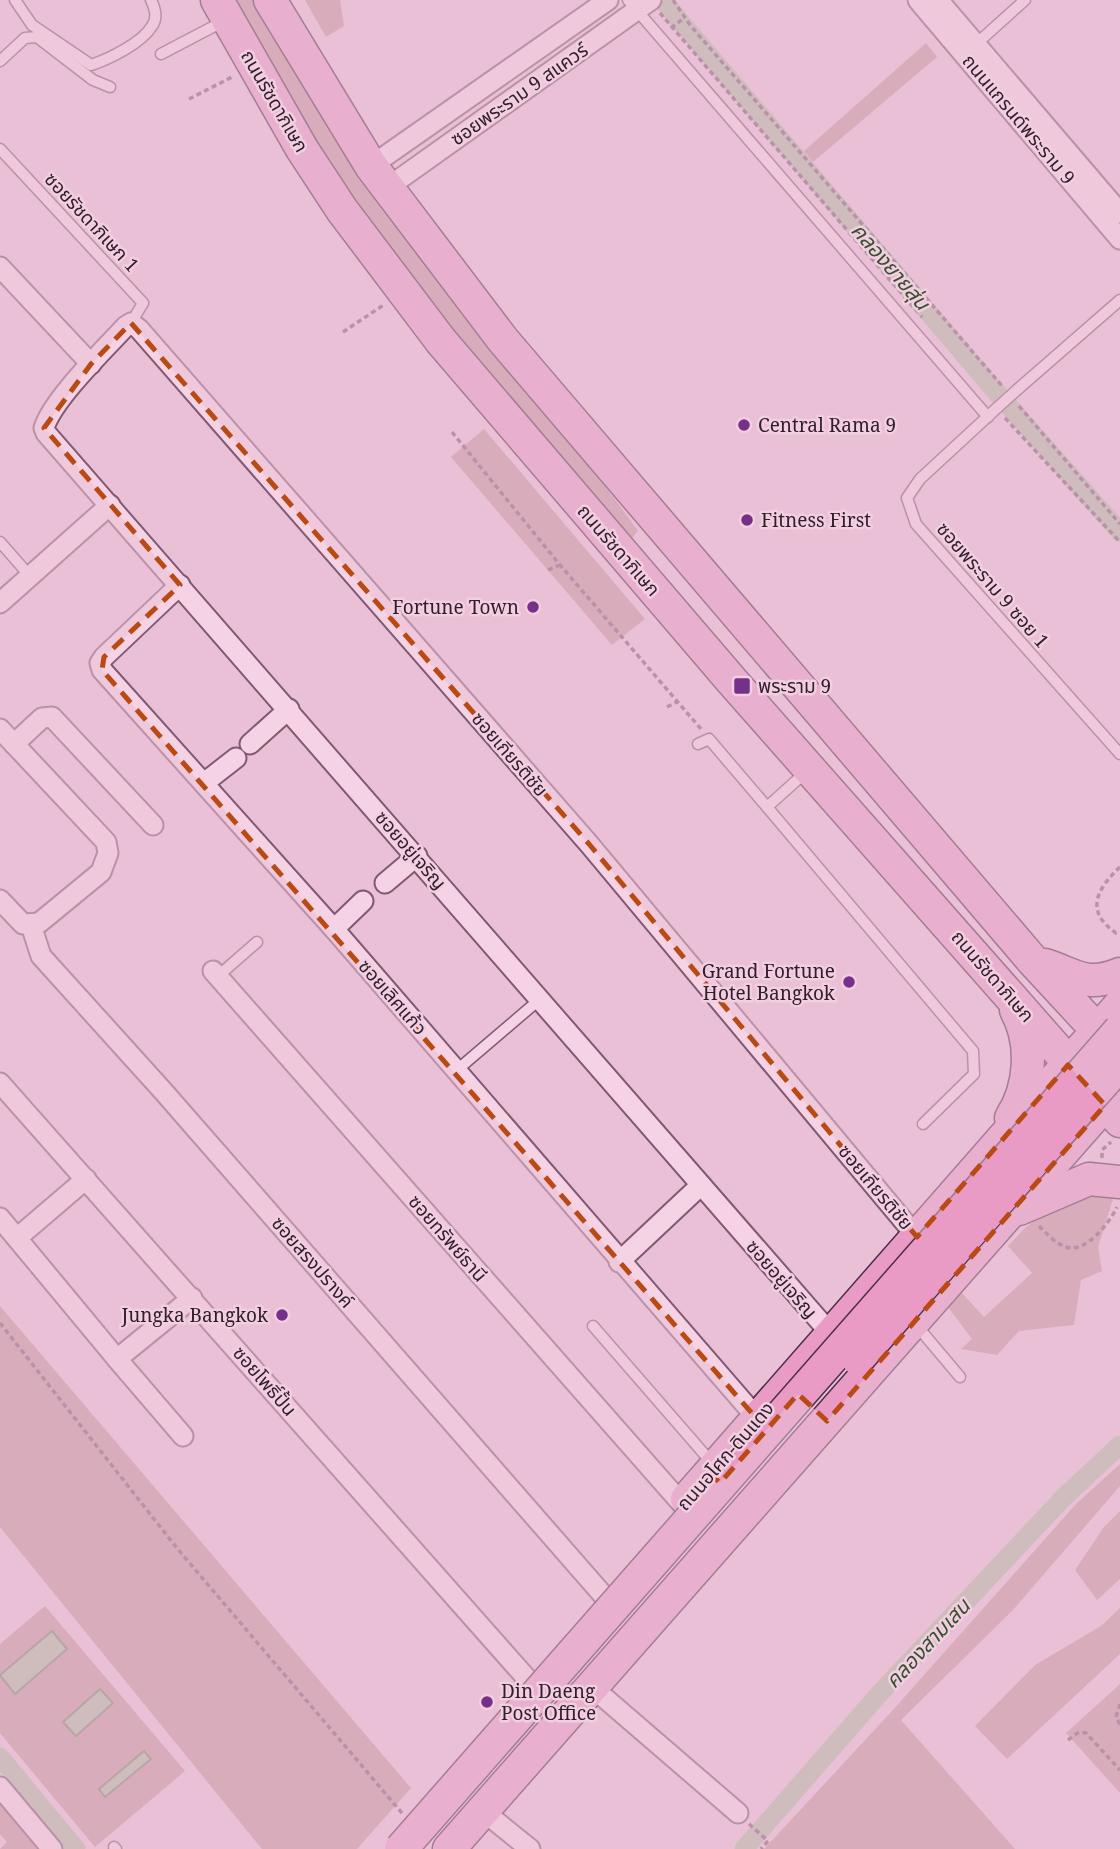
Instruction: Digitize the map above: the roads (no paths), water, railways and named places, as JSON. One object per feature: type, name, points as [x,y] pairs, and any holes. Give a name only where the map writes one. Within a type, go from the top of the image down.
[{"type":"main road","points":[[270,0],[379,177],[503,340],[1034,961],[1109,1030],[1120,1055]]},
{"type":"main road","name":"ถนนรัชดาภิเษก","points":[[222,9],[302,149],[389,275],[732,681],[1002,985],[1096,1103]]},
{"type":"main road","points":[[732,681],[750,678],[764,664],[765,649]]},
{"type":"main road","points":[[1034,961],[1081,981],[1103,980],[1120,974]]},
{"type":"main road","points":[[986,1158],[1017,1108],[1026,1081],[1027,1041],[1019,1014],[1002,985]]},
{"type":"main road","points":[[1096,1103],[1109,1030],[1120,1005]]},
{"type":"main road","points":[[449,1849],[914,1323],[1021,1214],[1120,1064]]},
{"type":"main road","name":"ถนนอโศก-ดินแดง","points":[[404,1835],[529,1681],[986,1158],[1096,1103]]},
{"type":"main road","name":"ถนนอโศก-ดินแดง","points":[[383,1849],[404,1835],[1096,1103]]},
{"type":"main road","name":"ถนนอโศก-ดินแดง","points":[[426,1849],[539,1717],[1096,1103]]},
{"type":"main road","points":[[1021,1214],[1089,1179],[1120,1182]]},
{"type":"main road","points":[[788,1384],[827,1421]]},
{"type":"main road","points":[[713,1470],[748,1510]]},
{"type":"street","name":"ซอยพระราม 9 สแควร์","points":[[379,177],[447,113],[608,0]]},
{"type":"street","name":"ถนนแกรนด์พระราม 9","points":[[919,0],[970,49],[1120,213]]},
{"type":"street","name":"ถนนแกรนด์พระราม 9","points":[[938,0],[970,49],[1120,239]]},
{"type":"street","name":"ซอยพระราม 9 สแควร์","points":[[379,177],[461,135],[641,3]]},
{"type":"street","points":[[0,267],[91,363],[131,323]]},
{"type":"street","name":"ซอยเกียรติชัย","points":[[131,323],[589,844],[917,1237]]},
{"type":"street","name":"ซอยอยู่เจริญ","points":[[91,363],[44,428],[831,1334]]},
{"type":"street","points":[[0,603],[110,505]]},
{"type":"street","name":"ซอยเลิศแก้ว","points":[[180,585],[100,663],[102,670],[334,929],[619,1262],[757,1418]]},
{"type":"street","points":[[250,744],[289,709]]},
{"type":"street","points":[[14,744],[42,718],[52,717],[153,825]]},
{"type":"street","points":[[0,729],[106,842],[108,853],[101,872],[38,923],[31,925],[18,920],[0,900]]},
{"type":"street","points":[[204,783],[236,758]]},
{"type":"street","points":[[386,883],[417,856]]},
{"type":"street","points":[[334,929],[363,901]]},
{"type":"street","name":"ซอยสรงปรางค์","points":[[31,925],[41,956],[163,1091],[603,1595]]},
{"type":"street","name":"ซอยทรัพย์ธานี","points":[[215,974],[683,1504]]},
{"type":"street","name":"ซอยโพธิ์ปั้น","points":[[0,1083],[529,1681]]},
{"type":"street","points":[[16,1238],[86,1179]]},
{"type":"street","points":[[619,1262],[701,1185]]},
{"type":"street","points":[[0,1218],[183,1436]]},
{"type":"street","points":[[117,1359],[192,1298]]},
{"type":"street","points":[[593,1688],[741,1817]]},
{"type":"street","points":[[0,1787],[52,1849]]},
{"type":"street","points":[[483,1811],[530,1849]]},
{"type":"lane","points":[[15,0],[33,25],[91,65],[138,39],[152,26],[156,11],[151,0]]},
{"type":"lane","points":[[970,49],[1026,0]]},
{"type":"lane","points":[[641,3],[988,417]]},
{"type":"lane","points":[[160,54],[181,40],[206,32],[222,9]]},
{"type":"lane","points":[[0,61],[25,38],[37,37],[93,80],[110,87]]},
{"type":"lane","points":[[447,113],[461,135]]},
{"type":"lane","name":"ซอยรัชดาภิเษก 1","points":[[0,149],[143,303],[131,323]]},
{"type":"lane","name":"ซอยพระราม 9 ซอย 1","points":[[1120,300],[1013,392],[920,479],[907,498],[916,524],[1120,754]]},
{"type":"lane","points":[[0,542],[29,575]]},
{"type":"lane","points":[[698,744],[709,739],[973,1051],[974,1074],[923,1124]]},
{"type":"lane","points":[[767,807],[809,768]]},
{"type":"lane","points":[[215,974],[257,942]]},
{"type":"lane","points":[[457,1070],[540,1000]]},
{"type":"lane","points":[[914,1323],[960,1377]]},
{"type":"lane","points":[[593,1326],[713,1470]]},
{"type":"waterway","name":"คลองยายสุ่น","points":[[662,0],[991,386],[1120,532]]},
{"type":"waterway","name":"คลองสามเสน","points":[[744,1849],[880,1693],[1065,1496],[1120,1445]]},
{"type":"waterway","points":[[0,1757],[76,1849]]},
{"type":"place","name":"Central Rama 9","points":[[744,425]]},
{"type":"place","name":"Fitness First","points":[[747,520]]},
{"type":"place","name":"Fortune Town","points":[[533,607]]},
{"type":"place","name":"พระราม 9","points":[[742,686]]},
{"type":"place","name":"Grand Fortune Hotel Bangkok","points":[[849,982]]},
{"type":"place","name":"Jungka Bangkok","points":[[282,1315]]},
{"type":"place","name":"Din Daeng Post Office","points":[[487,1702]]}]
